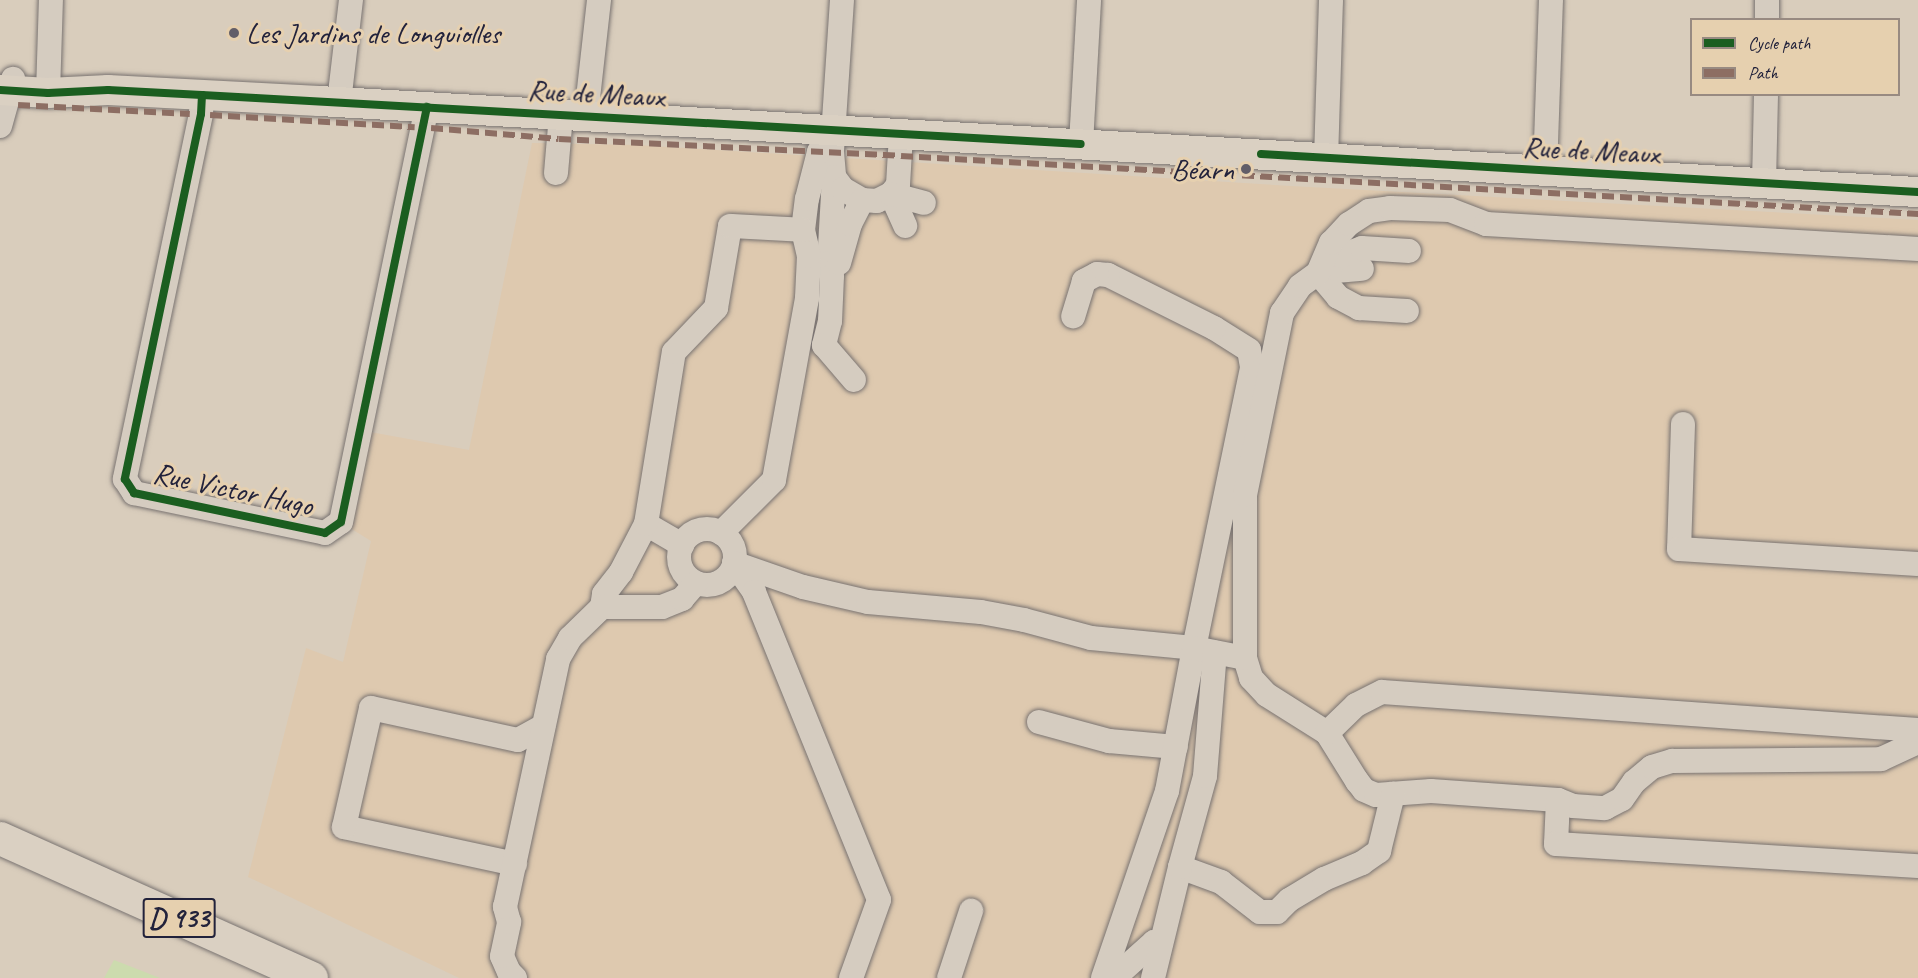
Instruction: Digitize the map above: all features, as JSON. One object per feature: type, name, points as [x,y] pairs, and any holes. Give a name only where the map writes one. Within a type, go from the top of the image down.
[{"type":"highway","name":"D 933","points":[[0,838],[311,978]]},
{"type":"highway","name":"D 933","points":[[0,861],[259,978]]},
{"type":"main road","name":"Rue de Meaux","points":[[6,85],[1918,192]]},
{"type":"street","points":[[49,87],[51,0]]},
{"type":"street","points":[[339,102],[351,0]]},
{"type":"street","points":[[556,173],[574,115],[599,0]]},
{"type":"street","points":[[842,0],[833,131],[834,177],[829,263],[832,276],[833,340],[846,354]]},
{"type":"street","points":[[1081,144],[1089,0]]},
{"type":"street","points":[[1326,159],[1331,0]]},
{"type":"street","points":[[1545,171],[1551,0]]},
{"type":"street","points":[[1767,0],[1767,18]]},
{"type":"street","points":[[0,126],[6,85]]},
{"type":"street","name":"Rue Victor Hugo","points":[[202,95],[201,114],[125,479],[134,493],[326,533],[341,522],[427,107]]},
{"type":"street","points":[[1764,183],[1766,96]]},
{"type":"street","points":[[720,533],[774,480],[807,298],[809,256],[803,230],[807,199],[819,152],[833,131]]},
{"type":"street","points":[[901,134],[894,190],[905,226]]},
{"type":"street","points":[[834,177],[843,189],[862,200],[877,201],[894,190],[925,196]]},
{"type":"street","points":[[832,276],[839,264],[850,224],[862,200]]},
{"type":"street","points":[[1318,273],[1331,243],[1349,224],[1370,211],[1390,207],[1450,210],[1486,224],[1918,249]]},
{"type":"street","points":[[515,978],[509,972],[502,956],[509,922],[505,907],[558,659],[570,638],[602,607],[604,594],[621,572],[646,524],[674,352],[717,308],[730,226],[803,230]]},
{"type":"street","points":[[1409,251],[1362,248],[1341,256],[1300,286],[1282,313],[1245,495],[1245,658],[1251,678],[1267,695],[1327,733],[1364,790],[1376,795],[1431,791],[1558,800],[1573,806],[1605,807],[1622,799],[1634,782],[1652,767],[1672,761],[1881,759],[1918,742]]},
{"type":"street","points":[[1318,273],[1348,288],[1361,279]]},
{"type":"street","points":[[1318,273],[1338,297],[1359,308],[1407,311]]},
{"type":"street","points":[[1073,316],[1084,280],[1097,274],[1108,274],[1214,328],[1249,350],[1252,367],[1204,650],[1176,747],[1167,790],[1103,978]]},
{"type":"street","points":[[833,316],[824,345],[854,380]]},
{"type":"street","points":[[1683,424],[1679,549],[1918,564]]},
{"type":"street","points":[[646,524],[682,545]]},
{"type":"street","points":[[734,563],[724,580],[706,586],[696,584],[688,579],[679,562],[682,545],[687,537],[703,530],[720,533],[732,546],[734,563],[754,592],[879,900],[851,978]]},
{"type":"street","points":[[734,563],[803,587],[868,602],[981,612],[1024,620],[1091,638],[1204,650],[1245,658]]},
{"type":"street","points":[[602,607],[662,607],[682,599],[696,584]]},
{"type":"street","points":[[1153,978],[1205,776],[1204,650]]},
{"type":"street","points":[[1327,733],[1356,705],[1382,692],[1918,730]]},
{"type":"street","points":[[514,864],[344,827],[371,708],[518,740],[543,726]]},
{"type":"street","points":[[1039,722],[1109,741],[1176,747]]},
{"type":"street","points":[[1180,867],[1221,882],[1260,912],[1277,912],[1290,900],[1324,879],[1362,864],[1379,850],[1393,794]]},
{"type":"street","points":[[1558,800],[1556,844],[1918,866]]},
{"type":"street","points":[[949,978],[971,911]]},
{"type":"street","points":[[1114,978],[1154,942],[1161,943]]},
{"type":"shaded area","points":[[532,143],[637,145],[1291,186],[1918,220],[1918,978],[459,978],[248,877],[306,648],[343,662],[371,541],[350,528],[370,432],[469,450]]},
{"type":"green space","points":[[114,960],[160,978],[104,978]]},
{"type":"marked path","points":[[18,105],[190,114]]},
{"type":"marked path","points":[[210,115],[415,127]]},
{"type":"marked path","points":[[431,128],[559,139],[901,156],[1918,214]]},
{"type":"cycle path","points":[[0,90],[48,93],[108,90],[1081,144]]},
{"type":"cycle path","points":[[202,95],[201,114],[125,479],[134,493],[325,533],[341,522],[427,107]]},
{"type":"cycle path","points":[[1261,154],[1918,192]]},
{"type":"place","name":"Les Jardins de Longuiolles","points":[[234,33]]},
{"type":"place","name":"Béarn","points":[[1246,169]]}]
